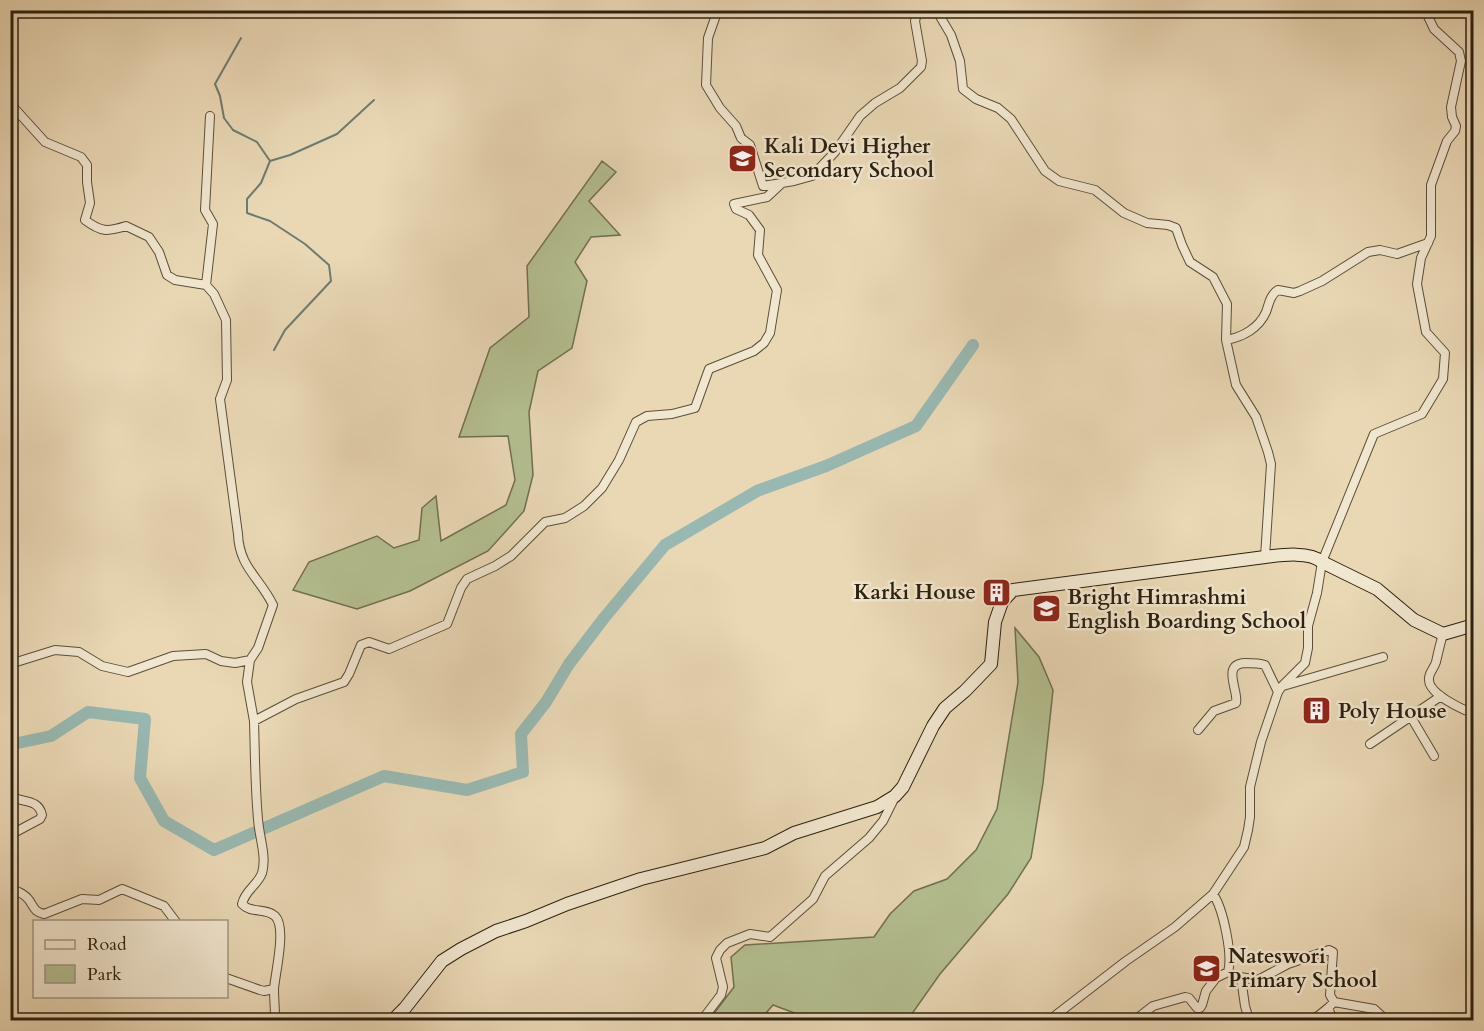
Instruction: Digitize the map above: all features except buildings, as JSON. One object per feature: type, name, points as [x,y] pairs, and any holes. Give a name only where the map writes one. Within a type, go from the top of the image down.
[{"type":"street","points":[[715,10],[715,18],[708,38],[706,85],[720,108],[736,126],[741,138],[750,145],[763,186],[812,176],[835,152],[860,116],[875,103],[900,88],[921,67],[915,21],[917,14],[923,10]]},
{"type":"street","points":[[931,10],[938,13],[951,35],[960,61],[963,89],[976,99],[998,108],[1011,119],[1045,171],[1059,181],[1095,190],[1125,213],[1147,223],[1176,228],[1190,262],[1213,277],[1227,304],[1226,340],[1236,385],[1256,417],[1271,464],[1265,556]]},
{"type":"street","points":[[1051,1020],[1126,961],[1175,927],[1213,894],[1244,847],[1250,817],[1250,787],[1261,742],[1280,689],[1305,663],[1308,626],[1322,562],[1374,434],[1422,414],[1443,379],[1445,353],[1426,332],[1417,284],[1421,258],[1431,236],[1431,186],[1447,141],[1456,126],[1451,107],[1461,61],[1459,52],[1434,29],[1425,10]]},
{"type":"street","points":[[10,106],[45,142],[81,157],[87,165],[90,203],[85,220],[96,229],[110,231],[126,226],[149,237],[159,252],[167,275],[175,280],[206,285],[214,294],[226,320],[228,380],[220,399],[239,548],[244,563],[273,605],[258,648],[250,660],[247,682],[254,721],[258,819],[263,852],[262,872],[259,879],[247,891],[242,904],[252,910],[267,911],[279,920],[280,947],[274,989],[276,1020]]},
{"type":"street","points":[[206,285],[213,224],[206,210],[210,116]]},
{"type":"street","points":[[254,721],[296,699],[344,682],[361,645],[369,642],[389,650],[447,624],[461,588],[467,579],[511,556],[545,522],[565,518],[585,506],[602,488],[619,460],[636,422],[647,416],[672,414],[695,408],[709,369],[754,351],[764,343],[770,333],[777,290],[758,255],[760,230],[749,215],[736,209],[734,204],[767,197],[782,183]]},
{"type":"street","points":[[1226,340],[1238,338],[1250,331],[1262,318],[1275,291],[1294,293],[1300,291],[1322,281],[1368,252],[1380,250],[1397,254],[1428,243]]},
{"type":"street","points":[[702,1020],[721,995],[723,987],[716,958],[720,950],[728,943],[750,934],[770,937],[813,899],[825,876],[869,838],[883,821],[933,726],[945,708],[991,664],[995,622],[1002,602],[1013,590],[1265,556],[1312,556],[1377,589],[1414,620],[1443,634],[1473,625]]},
{"type":"street","points":[[1443,634],[1437,652],[1436,665],[1428,682],[1433,691],[1473,714]]},
{"type":"street","points":[[10,664],[56,650],[79,652],[102,666],[128,672],[173,657],[206,654],[221,661],[234,663],[250,660]]},
{"type":"street","points":[[1280,689],[1383,657]]},
{"type":"street","points":[[1198,730],[1214,711],[1236,703],[1233,669],[1236,665],[1242,663],[1265,665],[1280,689]]},
{"type":"street","points":[[1370,744],[1442,696]]},
{"type":"street","points":[[1411,717],[1434,756]]},
{"type":"street","points":[[10,774],[10,779]]},
{"type":"street","points":[[10,795],[13,798],[34,803],[41,810],[42,815],[40,819],[10,835]]},
{"type":"street","points":[[393,1020],[442,961],[496,931],[641,879],[765,848],[794,833],[877,807],[896,796]]},
{"type":"street","points":[[10,888],[20,891],[29,899],[32,907],[38,913],[44,914],[82,899],[99,900],[122,889],[164,906],[175,920]]},
{"type":"street","points":[[1135,1020],[1153,1006],[1185,997],[1200,1008],[1206,991],[1216,978],[1228,972],[1230,966],[1228,946],[1221,908],[1213,894]]},
{"type":"street","points":[[1228,972],[1241,978],[1258,981],[1288,964],[1329,950],[1333,952],[1330,995],[1333,1020]]},
{"type":"street","points":[[1241,978],[1249,1020]]},
{"type":"street","points":[[228,979],[260,990],[274,989]]},
{"type":"street","points":[[1313,1020],[1331,1005],[1374,1009],[1386,1020]]},
{"type":"green space","points":[[602,161],[616,172],[589,201],[620,235],[591,237],[575,262],[587,281],[572,348],[538,371],[529,412],[533,475],[524,511],[488,551],[410,591],[357,609],[293,590],[309,562],[377,536],[394,548],[419,540],[422,508],[436,496],[441,541],[506,505],[515,480],[508,436],[459,437],[490,348],[529,317],[527,266]]},
{"type":"green space","points":[[1015,628],[1039,657],[1053,690],[1043,783],[1031,858],[1008,894],[940,974],[909,1020],[813,1020],[773,1005],[760,1020],[709,1020],[734,987],[731,957],[745,945],[874,937],[890,914],[914,891],[947,879],[976,850],[997,809],[1018,682]]},
{"type":"waterway","points":[[241,38],[215,84],[224,118],[233,130],[257,142],[270,161],[261,183],[247,199],[247,213],[270,221],[305,244],[329,265],[331,281],[285,330],[274,350]]},
{"type":"waterway","points":[[270,161],[290,155],[337,134],[374,100]]},
{"type":"waterway","points":[[10,742],[18,743],[51,736],[88,712],[145,719],[140,778],[164,821],[214,850],[384,776],[467,790],[523,772],[521,734],[604,618],[665,545],[757,491],[826,466],[916,426],[973,345]]},
{"type":"place","name":"Kali Devi Higher Secondary School","points":[[743,158]]},
{"type":"place","name":"Karki House","points":[[997,592]]},
{"type":"place","name":"Bright Himrashmi English Boarding School","points":[[1046,609]]},
{"type":"place","name":"Poly House","points":[[1317,711]]},
{"type":"place","name":"Nateswori Primary School","points":[[1207,968]]}]
